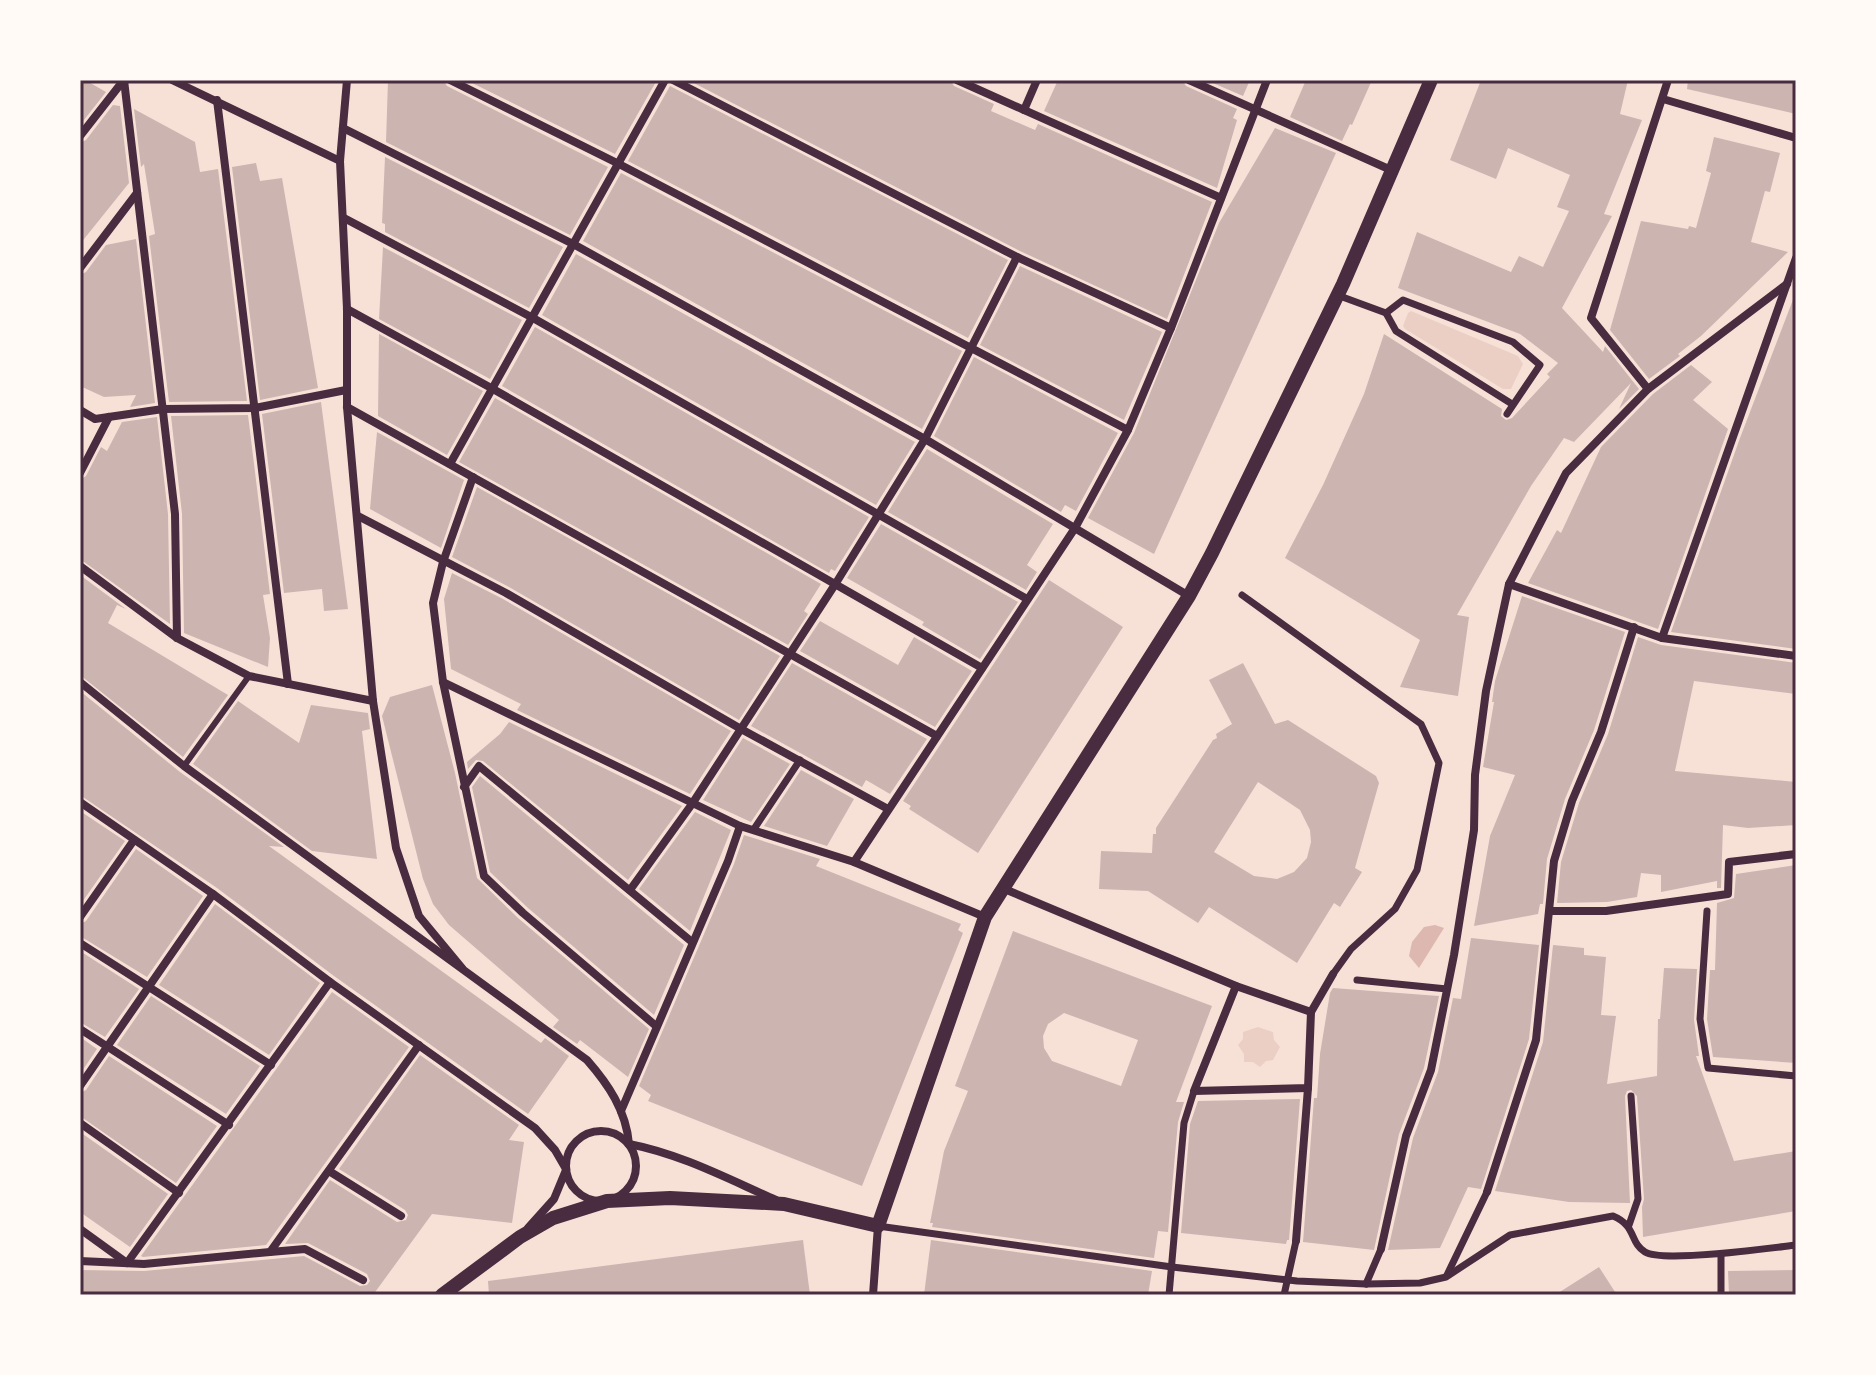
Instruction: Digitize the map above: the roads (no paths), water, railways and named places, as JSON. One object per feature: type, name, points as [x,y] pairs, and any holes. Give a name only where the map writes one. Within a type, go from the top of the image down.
[{"type":"street","points":[[80,136],[124,80]]},
{"type":"street","points":[[124,80],[175,514],[177,638]]},
{"type":"street","points":[[172,80],[340,161]]},
{"type":"street","points":[[347,80],[340,161],[347,309],[346,390],[373,701],[396,848],[419,916],[462,968]]},
{"type":"street","points":[[450,80],[619,164],[1128,430]]},
{"type":"street","points":[[450,464],[665,80]]},
{"type":"street","points":[[673,80],[1017,257],[1171,328]]},
{"type":"street","points":[[957,80],[1221,198]]},
{"type":"street","points":[[1024,110],[1037,80]]},
{"type":"street","points":[[1189,80],[1391,170]]},
{"type":"street","points":[[854,862],[1075,528],[1128,430],[1267,80]]},
{"type":"street","points":[[873,1295],[878,1226],[985,917],[1189,596],[1337,295],[1431,80]]},
{"type":"street","points":[[1648,389],[1591,318],[1668,80]]},
{"type":"street","points":[[1663,99],[1796,138]]},
{"type":"street","points":[[217,100],[288,684]]},
{"type":"street","points":[[343,128],[575,245],[925,439],[1189,596]]},
{"type":"street","points":[[80,268],[137,192]]},
{"type":"street","points":[[344,218],[533,318],[1027,599]]},
{"type":"street","points":[[630,890],[692,804],[880,513],[925,439],[1017,257]]},
{"type":"street","points":[[1662,638],[1796,258]]},
{"type":"street","points":[[1366,1284],[1381,1249],[1406,1136],[1431,1070],[1474,830],[1475,775],[1486,691],[1509,584],[1566,473],[1648,389],[1787,284]]},
{"type":"street","points":[[1337,295],[1386,313],[1396,331],[1512,404]]},
{"type":"street","points":[[1386,313],[1403,300],[1513,342],[1540,365],[1507,414]]},
{"type":"street","points":[[347,309],[982,668]]},
{"type":"street","points":[[80,410],[95,419],[163,409],[255,408],[346,390]]},
{"type":"street","points":[[347,407],[937,736]]},
{"type":"street","points":[[80,473],[109,417]]},
{"type":"street","points":[[473,477],[443,562],[433,603],[443,682],[484,876],[656,1026]]},
{"type":"street","points":[[358,516],[506,593],[741,729],[888,809]]},
{"type":"street","points":[[80,566],[177,638],[249,676],[373,701]]},
{"type":"street","points":[[1509,584],[1662,638],[1796,656]]},
{"type":"street","points":[[1242,595],[1421,724],[1439,763],[1417,870],[1395,909],[1351,949],[1311,1012],[1296,1241],[1284,1295]]},
{"type":"street","points":[[1446,1277],[1487,1192],[1536,1040],[1554,861],[1572,801],[1601,732],[1634,627]]},
{"type":"street","points":[[80,682],[184,766],[587,1060],[606,1082],[628,1128],[629,1144],[634,1153],[636,1174],[626,1192],[553,1218],[520,1237],[442,1295]]},
{"type":"street","points":[[443,682],[740,826],[854,862],[985,917]]},
{"type":"street","points":[[754,829],[800,760]]},
{"type":"street","points":[[464,787],[479,766],[692,942]]},
{"type":"street","points":[[80,802],[213,894],[330,982],[535,1128],[555,1150],[575,1190],[584,1197],[607,1201],[670,1198],[784,1204],[878,1226],[1172,1267],[1366,1284],[1420,1283],[1446,1277],[1510,1235],[1613,1216],[1629,1225],[1638,1245],[1654,1255],[1721,1254],[1796,1245]]},
{"type":"street","points":[[621,1111],[728,861],[740,826]]},
{"type":"street","points":[[80,917],[134,840]]},
{"type":"street","points":[[1550,911],[1606,911],[1728,894],[1729,862],[1796,854]]},
{"type":"street","points":[[1002,888],[1236,986],[1311,1012]]},
{"type":"street","points":[[80,1086],[213,894]]},
{"type":"street","points":[[1707,911],[1700,1019],[1708,1068],[1796,1076]]},
{"type":"street","points":[[80,943],[271,1065]]},
{"type":"street","points":[[1357,980],[1447,989]]},
{"type":"street","points":[[127,1263],[330,982]]},
{"type":"street","points":[[1169,1295],[1184,1123],[1236,986]]},
{"type":"street","points":[[80,1029],[229,1125]]},
{"type":"street","points":[[270,1252],[419,1045]]},
{"type":"street","points":[[1194,1091],[1308,1088]]},
{"type":"street","points":[[1629,1225],[1638,1199],[1631,1096]]},
{"type":"street","points":[[80,1123],[179,1193]]},
{"type":"street","points":[[520,1237],[554,1199],[571,1148],[588,1133],[610,1131],[629,1144],[658,1149],[784,1204]]},
{"type":"street","points":[[329,1171],[401,1216]]},
{"type":"street","points":[[80,1229],[127,1263]]},
{"type":"street","points":[[80,1261],[144,1264],[305,1249],[363,1280]]},
{"type":"street","points":[[1721,1254],[1721,1295]]},
{"type":"lane","points":[[184,766],[249,676]]}]
